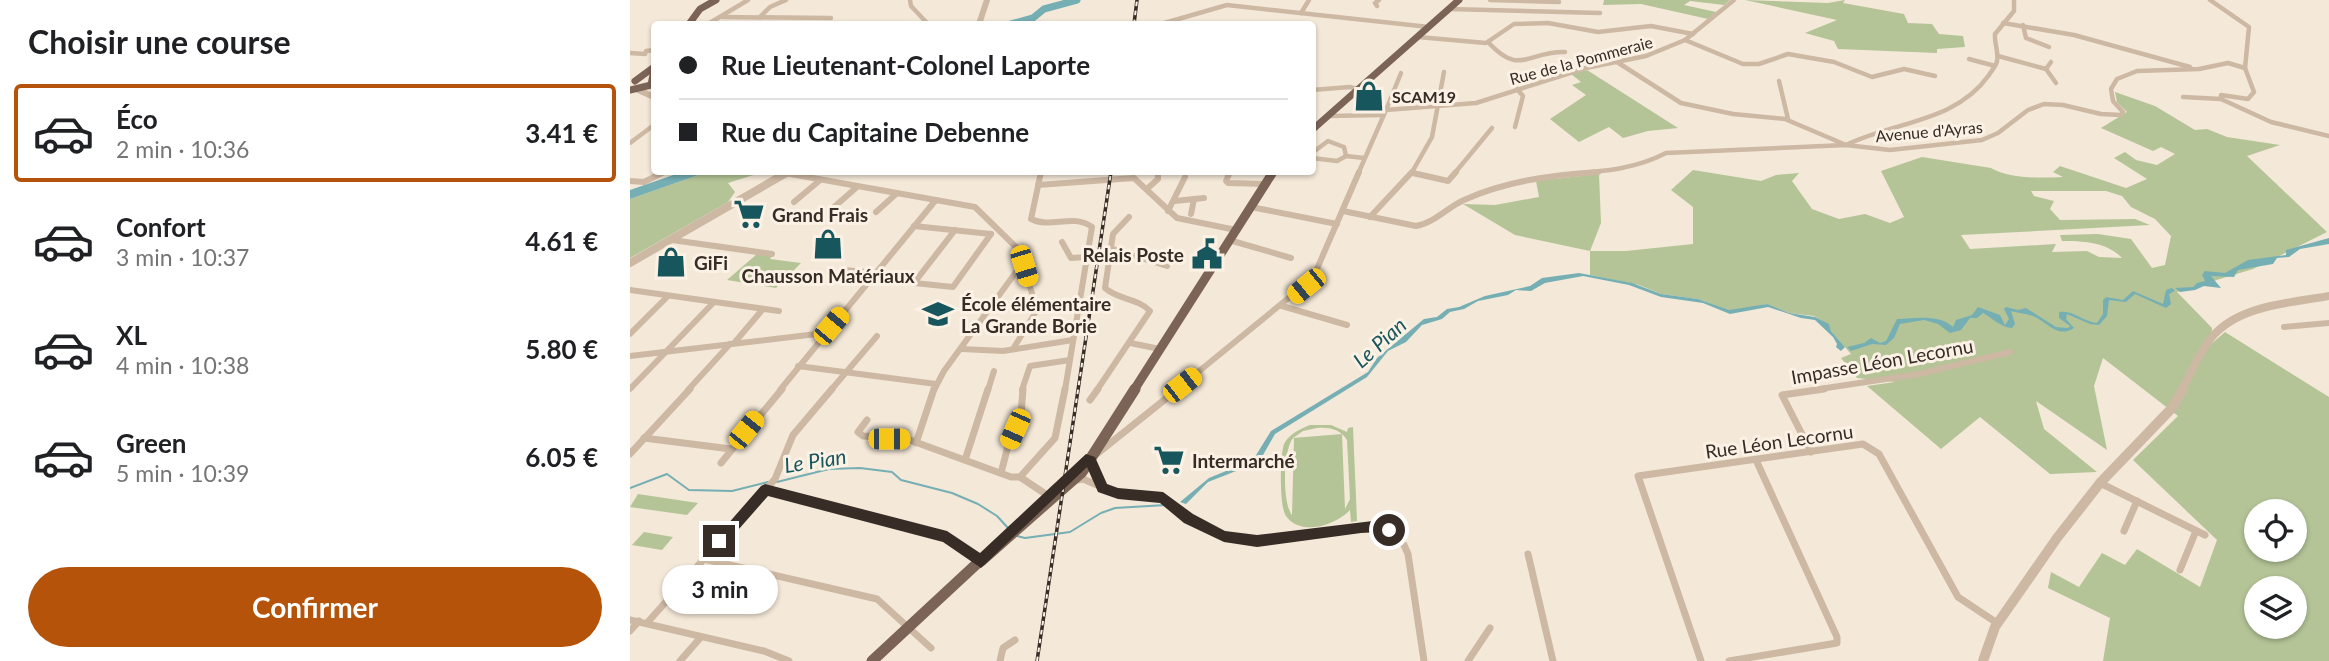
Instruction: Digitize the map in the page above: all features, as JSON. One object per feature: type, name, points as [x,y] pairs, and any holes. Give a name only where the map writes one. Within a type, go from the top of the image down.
[{"type":"main road","points":[[693,21],[705,3],[716,0]]},
{"type":"main road","points":[[1316,127],[1459,0]]},
{"type":"main road","points":[[651,60],[633,83],[651,90]]},
{"type":"main road","points":[[651,60],[651,90]]},
{"type":"main road","points":[[632,91],[651,90]]},
{"type":"main road","points":[[872,661],[1085,465],[1271,175]]},
{"type":"main road","points":[[1051,498],[1075,471],[1085,465]]},
{"type":"street","points":[[714,21],[748,0]]},
{"type":"street","points":[[760,18],[770,7],[786,0]]},
{"type":"street","points":[[910,0],[911,6],[925,21]]},
{"type":"street","points":[[980,21],[987,0]]},
{"type":"street","points":[[1232,5],[1237,0]]},
{"type":"street","points":[[1490,0],[1559,2]]},
{"type":"street","name":"Rue de la Pommeraie","points":[[1329,116],[1476,103],[1586,68],[1646,56],[1685,40],[1732,0]]},
{"type":"street","points":[[1616,62],[1681,103],[1733,114],[1788,119],[1846,145],[1933,118],[1947,111],[1985,81],[1995,66],[1999,50],[1994,38],[1995,31],[2014,11],[2014,0]]},
{"type":"street","points":[[2210,0],[2249,27],[2245,68],[2253,92],[2250,98],[2221,95],[2221,99]]},
{"type":"street","points":[[1304,13],[1311,5],[1308,1]]},
{"type":"street","points":[[1170,21],[1218,6],[1232,5],[1429,27]]},
{"type":"street","points":[[1449,9],[1600,13]]},
{"type":"street","points":[[722,17],[831,18]]},
{"type":"street","points":[[1418,37],[1488,42],[1514,24],[1548,23],[1598,32],[1651,26],[1693,34]]},
{"type":"street","points":[[2003,23],[2074,35],[2199,69]]},
{"type":"street","points":[[2023,25],[2029,41],[2049,47]]},
{"type":"street","points":[[1685,40],[1743,64],[1759,64],[1788,54],[1833,62],[1872,77],[1904,69],[1935,76]]},
{"type":"street","points":[[1488,42],[1501,57],[1513,62],[1549,51],[1566,52]]},
{"type":"street","points":[[630,53],[651,60]]},
{"type":"street","points":[[1998,55],[2046,69],[2056,83]]},
{"type":"street","points":[[1969,59],[1995,66]]},
{"type":"street","points":[[2046,69],[2051,62]]},
{"type":"street","name":"Avenue d'Ayras","points":[[1370,216],[1422,225],[1463,200],[1501,187],[1550,175],[1643,165],[1666,153],[1846,145],[1890,150],[1982,140],[1994,136],[2033,108],[2043,104],[2101,116],[2121,115],[2123,112],[2113,101],[2110,89],[2117,79],[2125,74],[2137,71],[2199,69],[2228,63],[2245,68]]},
{"type":"street","points":[[1343,211],[1370,216],[1406,183],[1429,148],[1440,105],[1444,72]]},
{"type":"street","points":[[1085,465],[1313,278],[1401,73]]},
{"type":"street","points":[[1779,81],[1788,119]]},
{"type":"street","points":[[1316,90],[1350,87],[1358,89]]},
{"type":"street","points":[[1515,127],[1523,96],[1517,89]]},
{"type":"street","points":[[2183,97],[2221,99],[2271,122],[2329,136]]},
{"type":"street","points":[[630,143],[651,127]]},
{"type":"street","points":[[1413,173],[1448,181],[1492,128]]},
{"type":"street","points":[[1316,149],[1328,141],[1343,147],[1346,156]]},
{"type":"street","points":[[1316,158],[1338,161],[1346,156],[1364,158]]},
{"type":"street","points":[[630,181],[644,182],[658,175]]},
{"type":"street","points":[[630,263],[781,175]]},
{"type":"street","points":[[799,175],[975,207],[1019,250],[1037,310],[1013,349]]},
{"type":"street","points":[[1020,477],[1055,438],[1092,227],[1083,221],[1044,224],[1031,219],[1040,175]]},
{"type":"street","points":[[1148,188],[1158,179],[1158,175]]},
{"type":"street","points":[[1229,175],[1227,183],[1265,184]]},
{"type":"street","points":[[1038,186],[1126,177],[1139,180],[1168,211],[1187,221],[1236,230]]},
{"type":"street","points":[[1168,211],[1185,177]]},
{"type":"street","points":[[794,202],[820,180]]},
{"type":"street","points":[[834,208],[857,187]]},
{"type":"street","points":[[876,212],[896,194]]},
{"type":"street","points":[[1175,201],[1204,198]]},
{"type":"street","points":[[1191,214],[1194,199]]},
{"type":"street","points":[[721,463],[935,201]]},
{"type":"street","points":[[1251,207],[1337,225]]},
{"type":"street","points":[[1090,400],[1150,312],[1144,305],[1106,290],[1110,248],[1116,228],[1129,217]]},
{"type":"street","points":[[914,226],[991,234],[1000,232]]},
{"type":"street","points":[[955,230],[914,283],[953,287],[991,234]]},
{"type":"street","points":[[683,234],[692,243]]},
{"type":"street","points":[[672,240],[772,254]]},
{"type":"street","points":[[1229,240],[1291,258]]},
{"type":"street","points":[[1062,242],[1071,258],[1087,257]]},
{"type":"street","points":[[1110,248],[1167,266]]},
{"type":"street","points":[[916,443],[936,384],[1016,272],[1024,266]]},
{"type":"street","points":[[845,270],[875,274]]},
{"type":"street","points":[[630,290],[779,311]]},
{"type":"street","points":[[630,334],[668,296]]},
{"type":"street","points":[[1983,661],[1997,623],[2100,483],[2172,408],[2205,346],[2220,328],[2260,309],[2329,296]]},
{"type":"street","points":[[630,389],[714,302]]},
{"type":"street","points":[[1282,306],[1348,325]]},
{"type":"street","points":[[630,454],[763,309]]},
{"type":"street","points":[[2284,327],[2329,323]]},
{"type":"street","points":[[630,356],[825,333]]},
{"type":"street","points":[[630,631],[704,559],[770,485],[793,435],[877,336]]},
{"type":"street","points":[[961,349],[1013,349],[1073,340]]},
{"type":"street","points":[[1130,343],[1158,348]]},
{"type":"street","name":"Impasse Léon Lecornu","points":[[1811,452],[1782,395],[1919,374],[2010,352]]},
{"type":"street","points":[[1001,472],[1009,442],[1021,415],[1022,391],[1030,366],[1070,360]]},
{"type":"street","points":[[798,366],[936,384]]},
{"type":"street","points":[[965,460],[994,371]]},
{"type":"street","points":[[867,420],[858,432],[863,436],[907,439],[1020,477],[1051,498]]},
{"type":"street","points":[[1104,434],[1130,427]]},
{"type":"street","points":[[1104,434],[1116,439]]},
{"type":"street","points":[[644,438],[731,449]]},
{"type":"street","name":"Rue Léon Lecornu","points":[[1701,661],[1638,476],[1863,444],[1879,454],[1958,597],[1997,623]]},
{"type":"street","points":[[1729,661],[1837,643],[1838,637],[1756,460]]},
{"type":"street","points":[[1085,465],[1102,488],[1118,494],[1153,495],[1167,500],[1207,529],[1236,539],[1257,541],[1361,527],[1381,526],[1389,530],[1404,545],[1408,554],[1424,661]]},
{"type":"street","points":[[1085,465],[1102,488]]},
{"type":"street","points":[[2100,483],[2205,535]]},
{"type":"street","points":[[770,485],[947,537],[981,561]]},
{"type":"street","points":[[2124,531],[2137,501]]},
{"type":"street","points":[[2180,570],[2196,531]]},
{"type":"street","points":[[1528,554],[1553,661]]},
{"type":"street","points":[[704,559],[877,599],[931,648]]},
{"type":"street","points":[[639,621],[764,651],[789,661]]},
{"type":"street","points":[[1468,661],[1490,628]]},
{"type":"street","points":[[680,661],[701,637]]},
{"type":"street","points":[[1000,661],[1003,648],[1015,640]]},
{"type":"green space","points":[[1604,0],[1730,0],[1724,5],[1690,1],[1684,5],[1716,12],[1708,19],[1641,4],[1603,5]]},
{"type":"green space","points":[[1745,0],[1828,3],[1845,0],[1843,3],[1904,14],[1908,23],[1932,24],[1939,34],[1963,36],[1965,47],[1937,49],[1937,53],[1838,49],[1834,41],[1805,33],[1837,20]]},
{"type":"green space","points":[[1587,70],[1678,128],[1648,131],[1623,138],[1609,127],[1579,142],[1550,119],[1586,95],[1572,85],[1581,82],[1571,74]]},
{"type":"green space","points":[[2115,92],[2155,106],[2195,130],[2207,129],[2227,137],[2280,145],[2247,156],[2327,232],[2253,269],[2177,292],[2212,328],[2211,344],[2225,332],[2329,397],[2329,661],[2103,661],[2110,618],[2048,588],[2051,572],[2079,587],[2102,553],[2125,565],[2137,549],[2200,587],[2217,540],[2133,460],[2178,416],[2103,358],[2094,386],[2107,450],[2036,401],[2044,429],[2097,472],[2050,474],[1980,417],[1941,449],[1867,386],[1895,382],[1857,378],[1841,358],[1851,354],[1829,325],[1814,316],[1789,313],[1766,304],[1746,310],[1728,310],[1698,299],[1661,294],[1639,285],[1590,275],[1590,251],[1626,251],[1693,244],[1693,207],[1671,190],[1693,170],[1761,181],[1776,175],[1799,173],[1792,181],[1812,209],[1839,219],[1865,214],[1890,223],[1904,217],[1881,171],[1922,157],[1991,168],[1998,172],[2026,177],[2063,177],[2053,172],[2060,166],[2126,188],[2147,179],[2114,158],[2125,152],[2136,160],[2157,165],[2175,154],[2161,147],[2153,151],[2101,128],[2127,112],[2117,102]],"holes":[[[2031,191],[2106,191],[2122,196],[2131,207],[2155,219],[2171,236],[2165,265],[2152,268],[2131,239],[2098,234],[2060,235],[2062,241],[2102,246],[2122,258],[2099,257],[2087,251],[2052,252],[2056,244],[1970,249],[1961,235],[2150,225],[2135,219],[2060,220],[2050,209],[2054,201],[2034,196]]]},
{"type":"green space","points":[[1599,174],[1601,223],[1590,251],[1515,235],[1463,204],[1495,205],[1539,197],[1536,181]]},
{"type":"green space","points":[[698,175],[753,175],[728,183],[735,192],[728,202],[630,258],[630,199]]},
{"type":"green space","points":[[757,254],[772,256],[770,259],[801,263],[776,288],[727,280]]},
{"type":"green space","points":[[1310,425],[1331,425],[1347,432],[1348,428],[1353,427],[1357,521],[1351,522],[1350,510],[1328,524],[1309,527],[1300,526],[1286,516],[1281,492],[1284,444],[1295,432]],"holes":[[[1317,428],[1330,428],[1342,434],[1293,438],[1303,431]],[[1342,434],[1347,440],[1350,499],[1345,509]],[[1294,439],[1292,515],[1287,500],[1285,477],[1287,453]]]},
{"type":"green space","points":[[638,494],[698,503],[687,515],[630,507]]},
{"type":"green space","points":[[644,532],[673,537],[662,550],[632,545]]},
{"type":"water","points":[[673,175],[698,175],[630,199],[630,190]]},
{"type":"water","points":[[2329,238],[2329,244],[2300,249],[2289,257],[2277,258],[2273,264],[2238,270],[2234,277],[2211,276],[2221,288],[2204,286],[2180,292],[2175,288],[2193,287],[2205,281],[2202,275],[2205,271],[2225,273],[2248,260],[2286,255],[2286,250]]},
{"type":"water","points":[[1579,273],[1632,283],[1661,294],[1698,299],[1729,310],[1767,304],[1789,313],[1815,317],[1829,324],[1831,331],[1845,347],[1841,351],[1836,347],[1833,337],[1815,320],[1801,318],[1768,307],[1730,314],[1703,303],[1661,297],[1629,285],[1583,276],[1545,283],[1531,291],[1516,290],[1508,295],[1478,301],[1464,309],[1450,312],[1442,319],[1422,325],[1406,342],[1388,351],[1367,377],[1275,434],[1259,462],[1208,482],[1186,504],[1180,502],[1209,478],[1253,460],[1271,431],[1368,372],[1377,358],[1424,319],[1437,317],[1447,309],[1485,296],[1530,286],[1542,278]]},
{"type":"water","points":[[2172,288],[2175,291],[2169,294],[2171,304],[2166,308],[2135,294],[2126,302],[2109,300],[2107,316],[2099,325],[2067,314],[2066,319],[2074,328],[2063,332],[2033,316],[2011,311],[2015,324],[2012,328],[2001,325],[1983,313],[1977,318],[1970,318],[1961,330],[1950,333],[1938,324],[1924,320],[1900,324],[1894,338],[1886,345],[1872,344],[1851,351],[1847,347],[1864,343],[1871,338],[1880,343],[1886,341],[1897,319],[1934,318],[1953,327],[1956,320],[1972,315],[1978,307],[2000,315],[2005,325],[2009,319],[2004,309],[2006,307],[2018,310],[2026,308],[2056,327],[2070,326],[2059,318],[2059,312],[2069,313],[2097,323],[2103,314],[2103,300],[2106,297],[2123,300],[2133,291],[2163,304],[2166,290]]},
{"type":"waterway","points":[[1022,21],[1033,18],[1044,9],[1077,0]]},
{"type":"waterway","name":"Le Pian","points":[[777,482],[829,469],[860,468],[892,472],[901,480],[952,493],[978,504],[997,516],[1008,528]]},
{"type":"waterway","name":"Le Pian","points":[[630,488],[667,474],[689,490],[732,491],[768,482]]},
{"type":"waterway","name":"Le Pian","points":[[1017,536],[1025,538],[1070,532],[1101,513],[1115,508],[1166,505]]},
{"type":"railway","points":[[1134,21],[1137,0]]},
{"type":"railway","points":[[1037,661],[1111,175]]},
{"type":"place","name":"SCAM19","points":[[1369,96]]},
{"type":"place","name":"Grand Frais","points":[[749,214]]},
{"type":"place","name":"Chausson Matériaux","points":[[828,244]]},
{"type":"place","name":"Relais Poste","points":[[1207,254]]},
{"type":"place","name":"GiFi","points":[[671,262]]},
{"type":"place","name":"École élémentaire La Grande Borie","points":[[938,314]]},
{"type":"place","name":"Intermarché","points":[[1169,460]]},
{"type":"route","points":[[719,541],[765,490],[947,537],[981,561],[1086,459],[1090,460],[1102,488],[1118,494],[1153,495],[1163,498],[1188,519],[1236,539],[1257,541],[1361,527],[1381,526],[1389,530]]}]
